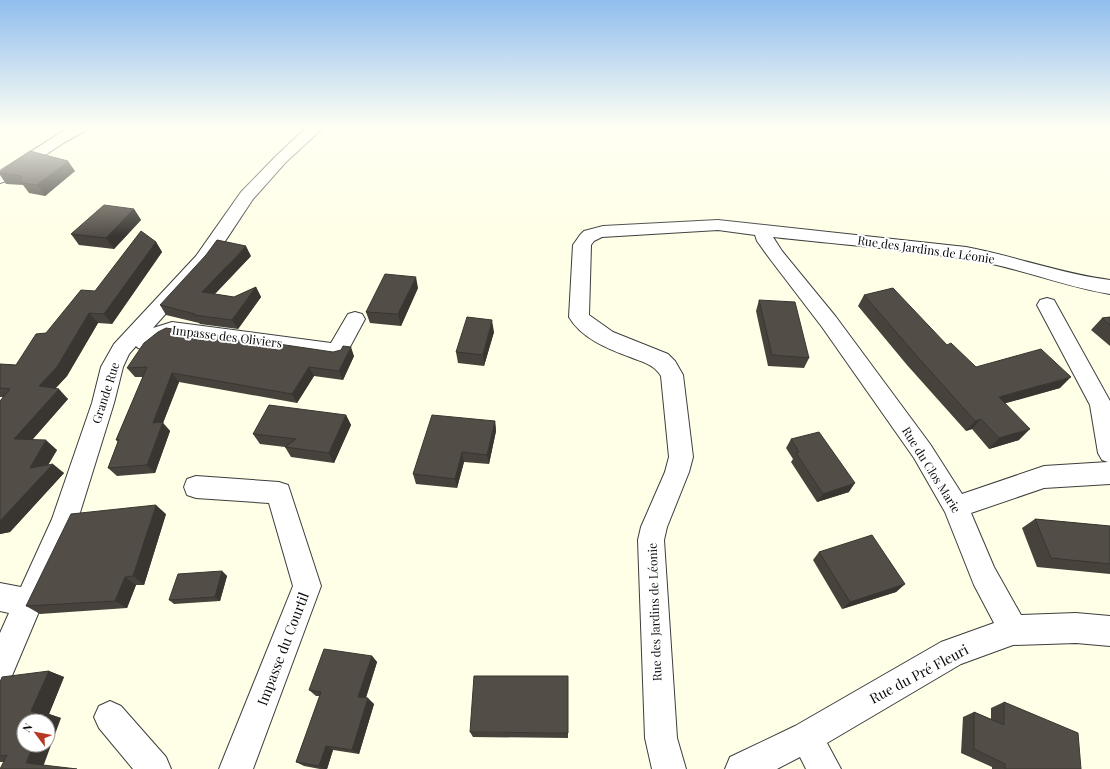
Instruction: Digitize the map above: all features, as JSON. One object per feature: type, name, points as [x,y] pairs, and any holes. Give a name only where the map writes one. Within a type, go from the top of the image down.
[{"type":"street","points":[[0,178],[22,164]]},
{"type":"street","name":"Grande Rue","points":[[0,667],[65,519],[107,388],[112,367],[121,349],[203,260],[247,196],[277,164]]},
{"type":"street","name":"Rue des Jardins de Léonie","points":[[669,769],[661,738],[651,540],[654,527],[677,472],[681,457],[672,375],[660,360],[596,333],[586,326],[579,317],[582,245],[585,237],[593,232],[603,231],[718,225],[972,254],[1091,285],[1110,287]]},
{"type":"street","name":"Rue du Clos Marie","points":[[762,230],[766,241],[776,255],[829,322],[922,451],[956,507],[984,576],[1013,630]]},
{"type":"street","points":[[1047,305],[1102,405],[1110,453]]},
{"type":"street","name":"Impasse des Oliviers","points":[[107,388],[116,385],[145,343],[153,335],[165,330],[172,329],[336,352],[355,319]]},
{"type":"street","points":[[956,507],[1044,477],[1110,473]]},
{"type":"street","name":"Impasse du Courtil","points":[[196,487],[279,493],[307,586],[236,769]]},
{"type":"street","points":[[0,597],[28,602]]},
{"type":"street","name":"Rue du Pré Fleuri","points":[[742,769],[806,737],[952,653],[1013,630],[1076,628],[1110,632]]},
{"type":"street","points":[[110,718],[154,769]]},
{"type":"street","points":[[806,737],[824,769]]},
{"type":"building","points":[[12,164],[64,164],[37,185],[21,183],[21,176],[0,172]]},
{"type":"building","points":[[104,205],[134,209],[106,238],[71,234]]},
{"type":"building","points":[[141,231],[156,242],[104,314],[89,313],[57,367],[39,386],[59,389],[14,439],[46,440],[30,468],[53,464],[0,521],[0,401],[10,389],[0,388],[0,364],[16,365],[36,334],[46,333],[81,290],[95,291]]},
{"type":"building","points":[[217,240],[246,246],[202,292],[234,297],[256,287],[232,320],[194,315],[195,314],[160,305],[206,255]]},
{"type":"building","points":[[385,274],[416,277],[398,314],[366,312]]},
{"type":"building","points":[[893,288],[947,345],[951,343],[976,367],[1041,349],[1071,377],[999,397],[1030,429],[999,438],[981,419],[975,421],[864,295]]},
{"type":"building","points":[[759,300],[795,302],[809,358],[772,355]]},
{"type":"building","points":[[467,317],[492,320],[483,355],[456,352]]},
{"type":"building","points":[[1110,317],[1110,325],[1102,318]]},
{"type":"building","points":[[166,328],[220,336],[218,339],[265,342],[333,352],[341,350],[343,346],[351,347],[339,371],[309,367],[292,394],[172,373],[153,423],[163,422],[147,465],[108,468],[119,439],[116,440],[147,367],[127,368],[144,343],[158,332]]},
{"type":"building","points":[[269,405],[346,415],[329,453],[285,447],[296,439],[253,434]]},
{"type":"building","points":[[432,415],[495,421],[487,455],[462,452],[455,479],[413,474]]},
{"type":"building","points":[[819,432],[855,483],[823,494],[796,453],[799,452],[791,439]]},
{"type":"building","points":[[156,505],[133,576],[125,577],[115,601],[26,606],[71,514]]},
{"type":"building","points":[[1035,519],[1110,526],[1110,564],[1051,558]]},
{"type":"building","points":[[872,535],[905,584],[850,602],[819,552]]},
{"type":"building","points":[[222,571],[215,597],[169,600],[178,574]]},
{"type":"building","points":[[324,649],[372,656],[358,697],[368,698],[352,750],[326,746],[319,766],[296,762],[321,692],[309,690]]},
{"type":"building","points":[[49,671],[31,711],[36,713],[16,713],[16,753],[30,753],[26,763],[77,769],[0,769],[7,755],[0,756],[0,682],[2,677]]},
{"type":"building","points":[[474,676],[568,676],[568,733],[470,732]]},
{"type":"building","points":[[1004,702],[1078,733],[1081,769],[1005,769],[1005,764],[974,749],[974,712],[1004,725]]}]
